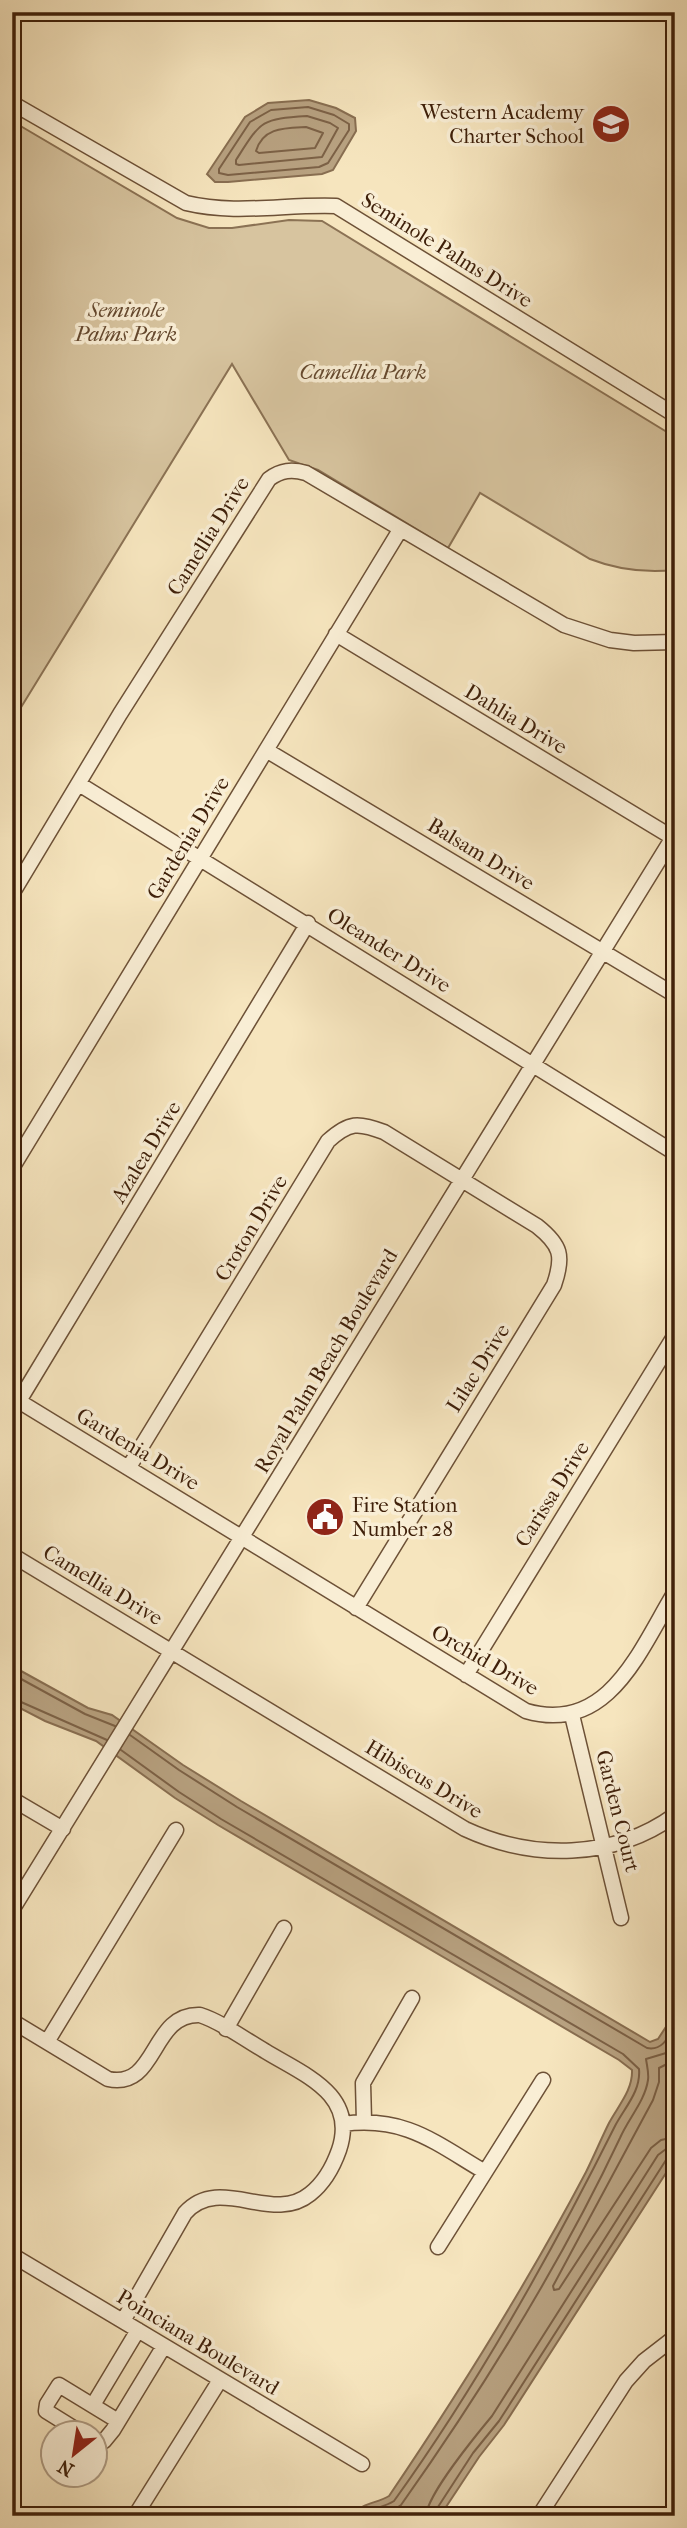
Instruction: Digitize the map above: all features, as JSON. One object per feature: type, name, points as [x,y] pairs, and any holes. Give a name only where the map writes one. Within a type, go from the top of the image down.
[{"type":"street","name":"Seminole Palms Drive","points":[[12,103],[186,202],[210,209],[230,210],[302,205],[336,206],[675,415]]},
{"type":"street","name":"Camellia Drive","points":[[12,894],[269,480],[290,470],[306,473],[564,625],[610,640],[634,643],[675,642]]},
{"type":"street","name":"Gardenia Drive","points":[[12,1168],[400,530]]},
{"type":"street","name":"Dahlia Drive","points":[[336,634],[674,837]]},
{"type":"street","name":"Balsam Drive","points":[[266,750],[675,995]]},
{"type":"street","name":"Oleander Drive","points":[[79,784],[308,923],[675,1153]]},
{"type":"street","name":"Royal Palm Beach Boulevard","points":[[12,1910],[674,837]]},
{"type":"street","name":"Azalea Drive","points":[[16,1399],[308,923]]},
{"type":"street","name":"Croton Drive","points":[[129,1467],[328,1141],[340,1130],[351,1125],[365,1125],[384,1132],[461,1180]]},
{"type":"street","name":"Lilac Drive","points":[[356,1608],[554,1285],[560,1267],[559,1250],[551,1237],[461,1180]]},
{"type":"street","name":"Carissa Drive","points":[[466,1675],[675,1335]]},
{"type":"street","name":"Gardenia Drive","points":[[16,1399],[243,1537]]},
{"type":"street","name":"Orchid Drive","points":[[243,1537],[526,1711],[544,1716],[572,1715]]},
{"type":"street","name":"Camellia Drive","points":[[12,1555],[172,1651]]},
{"type":"street","points":[[572,1715],[593,1705],[613,1689],[675,1591]]},
{"type":"street","name":"Hibiscus Drive","points":[[172,1651],[465,1829],[504,1844],[529,1850],[568,1851],[606,1846],[642,1833],[675,1815]]},
{"type":"street","name":"Garden Court","points":[[572,1715],[606,1846],[621,1918]]},
{"type":"street","points":[[12,1799],[63,1829]]},
{"type":"street","points":[[47,2042],[176,1830]]},
{"type":"street","points":[[226,2029],[284,1928]]},
{"type":"street","points":[[364,2121],[363,2083],[412,1998]]},
{"type":"street","points":[[12,2021],[108,2079],[124,2080],[137,2074],[171,2024],[184,2016],[200,2015],[324,2086],[339,2108],[343,2124],[341,2143],[330,2172],[311,2193],[298,2203],[271,2206],[219,2197],[203,2200],[190,2208],[122,2321]]},
{"type":"street","points":[[438,2247],[543,2080]]},
{"type":"street","points":[[343,2124],[386,2122],[418,2132],[485,2172]]},
{"type":"street","name":"Poinciana Boulevard","points":[[12,2255],[362,2464]]},
{"type":"street","points":[[93,2405],[138,2330]]},
{"type":"street","points":[[539,2516],[626,2381],[644,2361],[675,2337]]},
{"type":"street","points":[[108,2435],[164,2346]]},
{"type":"street","points":[[135,2516],[220,2380]]},
{"type":"street","points":[[60,2420],[46,2411],[47,2404],[59,2385],[118,2421]]},
{"type":"green space","points":[[12,121],[177,218],[209,228],[232,228],[289,220],[322,221],[675,437],[675,570],[632,570],[590,559],[480,493],[448,548],[318,470],[289,460],[232,364],[12,722]]},
{"type":"water","points":[[309,100],[336,108],[355,118],[356,131],[333,170],[322,174],[228,182],[215,182],[207,174],[245,117],[268,103]]},
{"type":"water","points":[[12,1666],[88,1708],[112,1715],[183,1765],[241,1801],[650,2042],[658,2039],[675,2013],[675,2159],[504,2425],[440,2516],[352,2516],[365,2506],[389,2496],[467,2377],[586,2172],[609,2123],[628,2091],[632,2070],[218,1825],[175,1798],[96,1741],[45,1721],[12,1704]]},
{"type":"place","name":"Western Academy Charter School","points":[[611,124]]},
{"type":"place","name":"Fire Station Number 28","points":[[325,1517]]},
{"type":"park label","name":"Seminole Palms Park","points":[[126,322]]},
{"type":"park label","name":"Camellia Park","points":[[363,372]]}]
